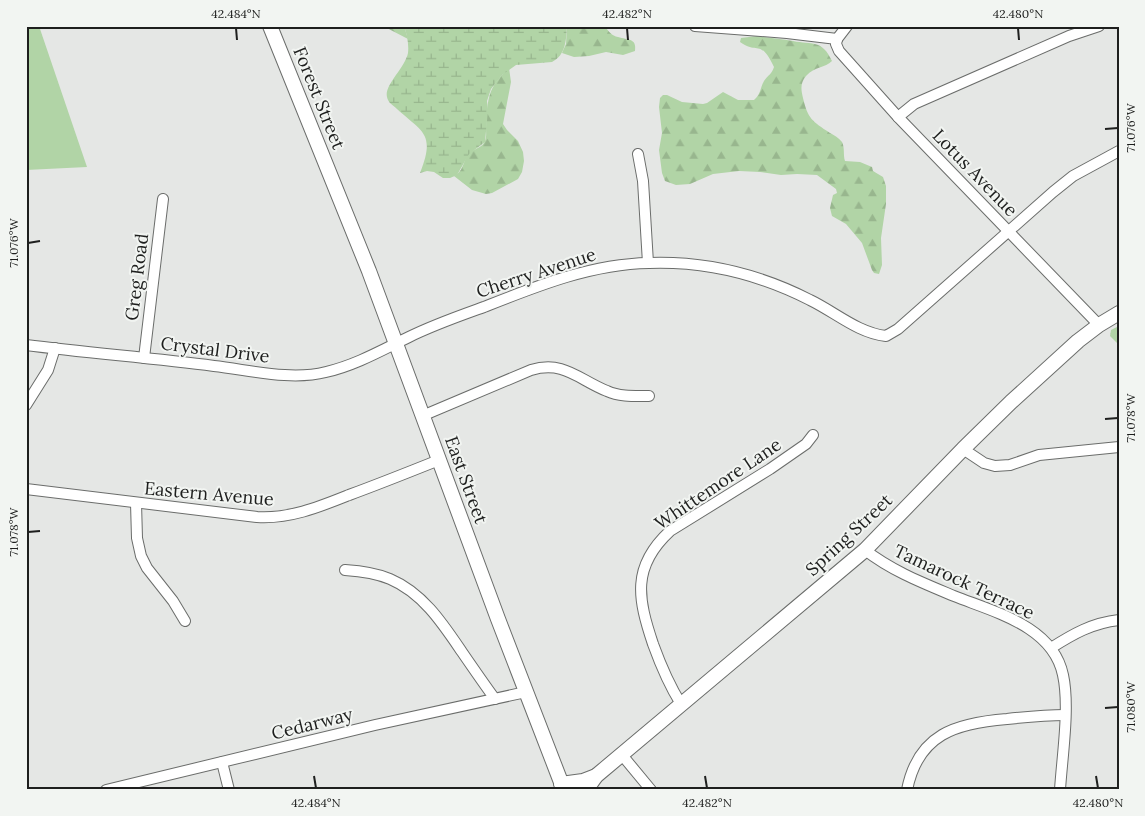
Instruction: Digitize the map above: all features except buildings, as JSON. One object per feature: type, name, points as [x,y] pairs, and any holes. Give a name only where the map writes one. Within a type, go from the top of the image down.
[{"type":"main road","name":"Forest Street","points":[[270,26],[334,184]]},
{"type":"main road","name":"East Street","points":[[334,184],[562,787]]},
{"type":"main road","name":"Spring Street","points":[[586,790],[596,776],[865,550],[963,449],[1056,360],[1099,325],[1119,314]]},
{"type":"main road","name":"Spring Street","points":[[562,787],[596,776]]},
{"type":"street","points":[[695,26],[837,39],[847,26]]},
{"type":"street","points":[[898,117],[914,104],[1069,36],[1099,26]]},
{"type":"street","name":"Lotus Avenue","points":[[837,39],[836,44],[839,51],[898,117],[1099,325]]},
{"type":"street","points":[[1008,231],[1073,176],[1119,151]]},
{"type":"street","points":[[638,154],[642,181],[648,263]]},
{"type":"street","name":"Greg Road","points":[[144,358],[163,199]]},
{"type":"street","name":"Cherry Avenue","points":[[396,345],[409,337],[555,280],[597,269],[648,263],[696,264],[724,268],[760,278],[810,299],[867,331],[884,336],[889,335],[1008,231]]},
{"type":"street","name":"Crystal Drive","points":[[26,344],[273,373],[310,375],[337,370],[396,345]]},
{"type":"street","points":[[26,405],[48,370],[55,348]]},
{"type":"street","points":[[422,416],[532,370],[550,367],[568,370],[608,392],[623,395],[650,396]]},
{"type":"street","name":"Whittemore Lane","points":[[681,704],[665,676],[642,610],[641,584],[648,559],[670,531],[770,469],[806,444],[813,435]]},
{"type":"street","points":[[963,449],[984,463],[995,466],[1010,465],[1039,455],[1119,447]]},
{"type":"street","name":"Eastern Avenue","points":[[26,489],[257,517],[284,517],[342,498],[439,460]]},
{"type":"street","points":[[136,503],[137,538],[141,556],[185,621]]},
{"type":"street","name":"Tamarock Terrace","points":[[865,550],[887,565],[914,579],[1000,613],[1030,630],[1051,648],[1058,659],[1063,674],[1065,715],[1060,790]]},
{"type":"street","points":[[345,570],[373,573],[388,578],[418,596],[447,630],[495,699]]},
{"type":"street","points":[[1051,648],[1078,631],[1105,622],[1119,620]]},
{"type":"street","name":"Cedarway","points":[[106,790],[375,725],[526,692]]},
{"type":"street","points":[[907,790],[912,770],[922,752],[936,738],[954,728],[999,719],[1065,715]]},
{"type":"street","points":[[622,755],[651,790]]},
{"type":"street","points":[[222,762],[229,790]]},
{"type":"green space","points":[[26,26],[39,26],[87,167],[26,170]]},
{"type":"green space","points":[[383,26],[404,26],[408,39]]},
{"type":"green space","points":[[404,26],[463,26],[467,28],[475,26],[567,26],[563,51],[557,59],[552,62],[516,65],[502,75],[491,89],[487,101],[485,142],[469,154],[457,175],[443,178],[434,172],[420,173],[427,149],[424,135],[388,101],[387,92],[389,87],[408,53],[408,40]]},
{"type":"green space","points":[[567,26],[605,26],[614,36],[633,42],[635,44],[635,51],[623,55],[606,52],[574,57],[562,53],[566,44]]},
{"type":"green space","points":[[757,36],[816,44],[824,49],[832,61],[813,70],[806,76],[802,84],[802,95],[807,111],[812,119],[842,142],[845,161],[860,162],[872,167],[873,171],[883,177],[886,186],[886,204],[881,238],[882,265],[879,274],[874,273],[872,270],[862,243],[846,224],[832,216],[830,208],[833,195],[837,193],[836,189],[817,175],[781,175],[739,171],[713,174],[690,184],[676,185],[665,181],[659,150],[662,133],[659,107],[660,98],[663,95],[667,95],[682,102],[703,104],[723,92],[738,100],[754,100],[774,67],[762,50],[746,46],[740,42],[741,38]]},
{"type":"green space","points":[[509,68],[511,82],[503,124],[518,141],[523,152],[522,172],[518,179],[492,193],[486,194],[472,190],[454,176],[461,169],[468,154],[484,143],[487,110],[492,89],[501,75]]},
{"type":"green space","points":[[1119,326],[1119,345],[1110,336],[1111,330]]}]
